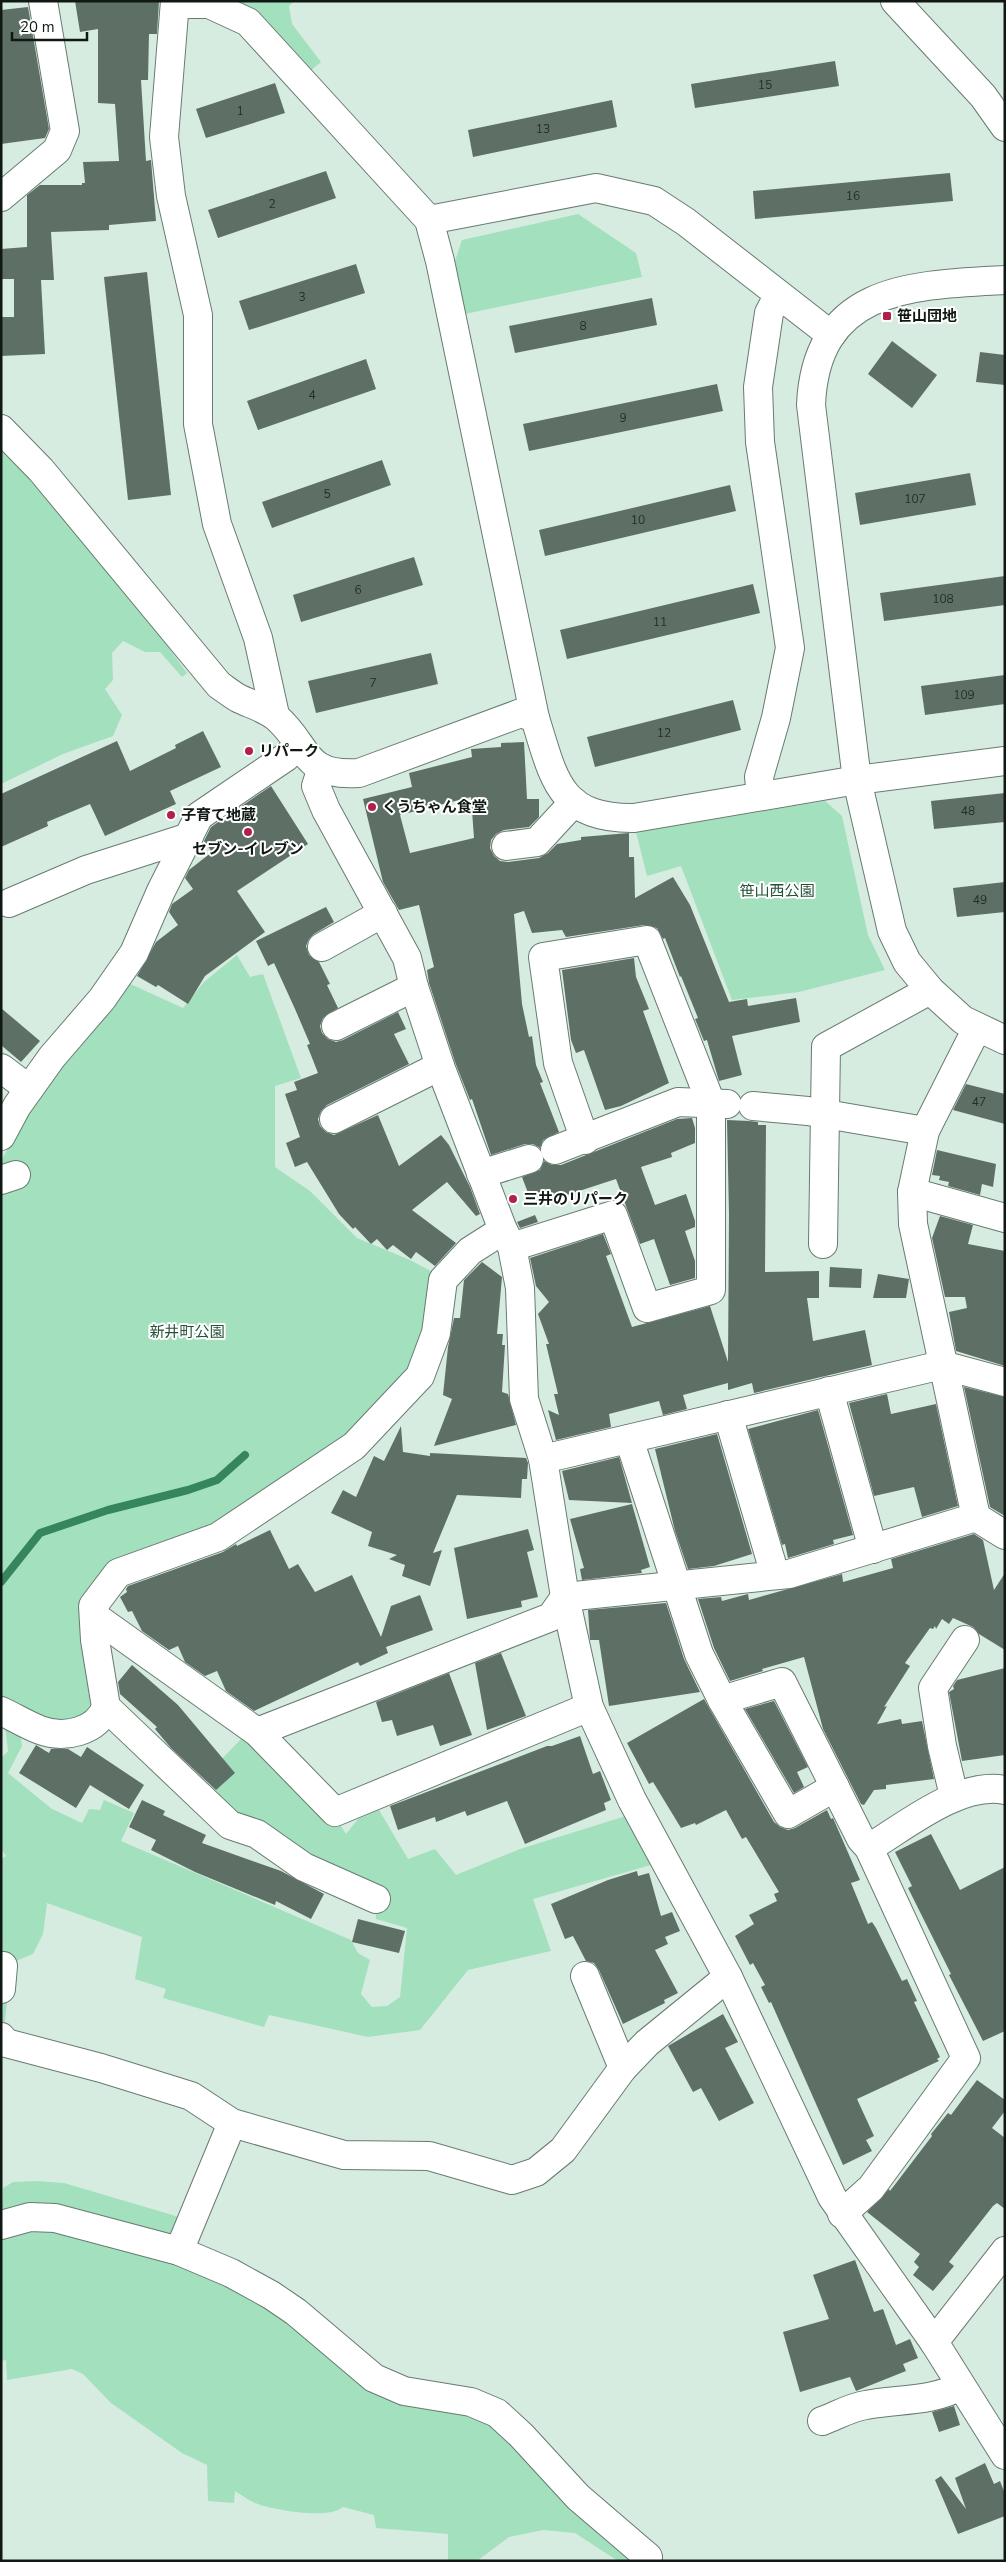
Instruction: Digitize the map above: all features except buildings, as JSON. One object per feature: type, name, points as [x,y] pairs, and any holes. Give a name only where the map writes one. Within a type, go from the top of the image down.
[{"type":"street","points":[[1,197],[58,150],[65,131],[44,1]]},
{"type":"street","points":[[274,716],[258,638],[217,524],[198,424],[198,315],[171,196],[164,138],[176,1],[182,4],[209,4],[248,22],[429,220],[440,261],[535,718],[554,779],[566,796],[585,810],[610,818],[634,818],[857,780],[1005,761]]},
{"type":"street","points":[[895,1],[983,96],[1005,127]]},
{"type":"street","points":[[429,220],[596,188],[654,201],[686,222],[830,335]]},
{"type":"street","points":[[1005,280],[947,283],[897,291],[870,300],[847,317],[830,335],[816,364],[812,384],[811,411],[857,780],[892,931],[907,962],[930,990],[963,1020],[1005,1040]]},
{"type":"street","points":[[761,795],[759,777],[776,718],[790,648],[760,442],[758,387],[769,313],[778,296]]},
{"type":"street","points":[[1,429],[41,470],[219,684],[237,698],[274,716],[308,759],[322,768],[338,774],[359,773],[521,713],[535,718]]},
{"type":"street","points":[[2,1132],[17,1106],[52,1057],[102,999],[134,953],[161,891],[199,816],[286,757],[298,746]]},
{"type":"street","points":[[322,768],[316,786],[326,810],[407,958],[414,987],[440,1066],[507,1239],[520,1288],[524,1399],[543,1459],[566,1597],[589,1707],[632,1800],[728,1977],[832,2197],[842,2214],[934,2342],[1005,2455]]},
{"type":"street","points":[[506,846],[537,842],[574,802]]},
{"type":"street","points":[[9,903],[86,870],[189,837]]},
{"type":"street","points":[[322,947],[383,914]]},
{"type":"street","points":[[1,1710],[41,1731],[57,1733],[77,1732],[96,1724],[102,1717],[106,1707],[95,1640],[93,1606],[118,1573],[218,1537],[354,1446],[420,1376],[436,1333],[443,1280],[470,1250],[507,1239],[613,1214],[648,1308],[712,1290],[731,1104],[648,940],[543,957],[558,1063],[585,1140]]},
{"type":"street","points":[[336,1026],[414,987]]},
{"type":"street","points":[[823,1244],[826,1047],[930,990]]},
{"type":"street","points":[[977,1028],[925,1131],[912,1192],[913,1224],[976,1517],[1005,1535]]},
{"type":"street","points":[[334,1119],[440,1066]]},
{"type":"street","points":[[1,1068],[29,1089]]},
{"type":"street","points":[[555,1150],[585,1140],[678,1102],[731,1104],[825,1114],[925,1131]]},
{"type":"street","points":[[481,1174],[529,1159]]},
{"type":"street","points":[[912,1192],[1005,1218]]},
{"type":"street","points":[[543,1459],[942,1365],[1005,1382]]},
{"type":"street","points":[[829,1391],[873,1549]]},
{"type":"street","points":[[728,1415],[775,1575]]},
{"type":"street","points":[[629,1439],[699,1654],[722,1700],[788,1814],[834,1787]]},
{"type":"street","points":[[257,1732],[551,1617],[566,1597],[789,1574],[976,1517]]},
{"type":"street","points":[[94,1616],[257,1732],[335,1812],[589,1707]]},
{"type":"street","points":[[954,1796],[942,1746],[933,1688],[965,1640]]},
{"type":"street","points":[[722,1700],[782,1682],[861,1838],[870,1848],[966,2058],[871,2188],[842,2214]]},
{"type":"street","points":[[106,1707],[230,1825],[257,1834],[304,1867],[376,1899]]},
{"type":"street","points":[[870,1848],[954,1796],[994,1788],[1005,1790]]},
{"type":"street","points":[[585,1976],[624,2068]]},
{"type":"street","points":[[4,2040],[191,2096],[232,2124],[344,2155],[429,2156],[512,2180],[536,2172],[563,2150],[624,2068],[647,2043],[728,1977]]},
{"type":"street","points":[[179,2251],[232,2124]]},
{"type":"street","points":[[1,2225],[30,2217],[55,2218],[179,2251],[231,2273],[271,2295],[296,2312],[374,2378],[404,2391],[471,2402],[497,2413],[521,2435],[578,2497],[648,2557],[646,2561]]},
{"type":"street","points":[[934,2342],[1005,2251]]},
{"type":"street","points":[[822,2421],[865,2405],[950,2392],[960,2386]]},
{"type":"green space","points":[[240,1],[294,1],[289,6],[292,24],[321,62],[309,72]]},
{"type":"green space","points":[[578,214],[636,253],[642,277],[465,314],[455,261],[462,240]]},
{"type":"green space","points":[[1,451],[62,508],[116,575],[187,673],[182,677],[160,652],[145,652],[123,641],[112,653],[113,680],[105,689],[122,715],[113,736],[63,754],[1,784]]},
{"type":"green space","name":"笹山西公園","points":[[825,801],[842,816],[868,935],[885,970],[799,992],[732,1000],[681,866],[647,876],[636,832]]},
{"type":"green space","name":"新井町公園","points":[[237,955],[250,977],[263,974],[301,1078],[275,1086],[275,1167],[310,1191],[357,1238],[410,1260],[440,1276],[416,1375],[352,1445],[217,1534],[115,1570],[89,1607],[93,1712],[57,1728],[1,1703],[1,1161],[33,1102],[126,982],[183,1008],[204,982]]},
{"type":"green space","points":[[5,1726],[20,1729],[22,1746],[8,1773],[52,1809],[82,1823],[89,1809],[100,1810],[104,1800],[134,1813],[121,1841],[351,1940],[358,1953],[370,1960],[361,1994],[372,2007],[387,2006],[400,1997],[407,1928],[376,1919],[374,1891],[242,1819],[208,1782],[209,1772],[244,1736],[336,1818],[346,1834],[358,1819],[379,1810],[408,1859],[435,1849],[456,1875],[520,1849],[629,1815],[654,1864],[533,1899],[551,1951],[468,1970],[420,2030],[368,2037],[269,2015],[264,2027],[163,1998],[166,1989],[135,1979],[142,1937],[47,1903],[43,1934],[33,1954],[11,1963],[4,2031],[1,2041],[1,1859],[6,1856],[1,1849],[1,1758],[8,1751]]},
{"type":"green space","points":[[13,2182],[64,2183],[186,2219],[179,2241],[1,2220],[3,2188]]},
{"type":"green space","points":[[31,2224],[228,2278],[372,2381],[471,2406],[639,2561],[618,2561],[575,2533],[543,2530],[509,2537],[477,2561],[448,2561],[448,2534],[376,2528],[374,2515],[343,2507],[336,2511],[325,2513],[287,2511],[255,2503],[235,2491],[234,2503],[208,2501],[207,2465],[182,2453],[111,2403],[83,2374],[72,2369],[7,2380],[6,2360],[1,2361],[1,2233]]},
{"type":"waterway","points":[[1,1582],[40,1533],[108,1510],[188,1490],[217,1480],[245,1455]]},
{"type":"place","name":"笹山団地","points":[[887,316]]},
{"type":"place","name":"リパーク","points":[[249,751]]},
{"type":"place","name":"くうちゃん食堂","points":[[372,807]]},
{"type":"place","name":"子育て地蔵","points":[[171,815]]},
{"type":"place","name":"セブン-イレブン","points":[[248,832]]},
{"type":"place","name":"三井のリパーク","points":[[513,1199]]}]
